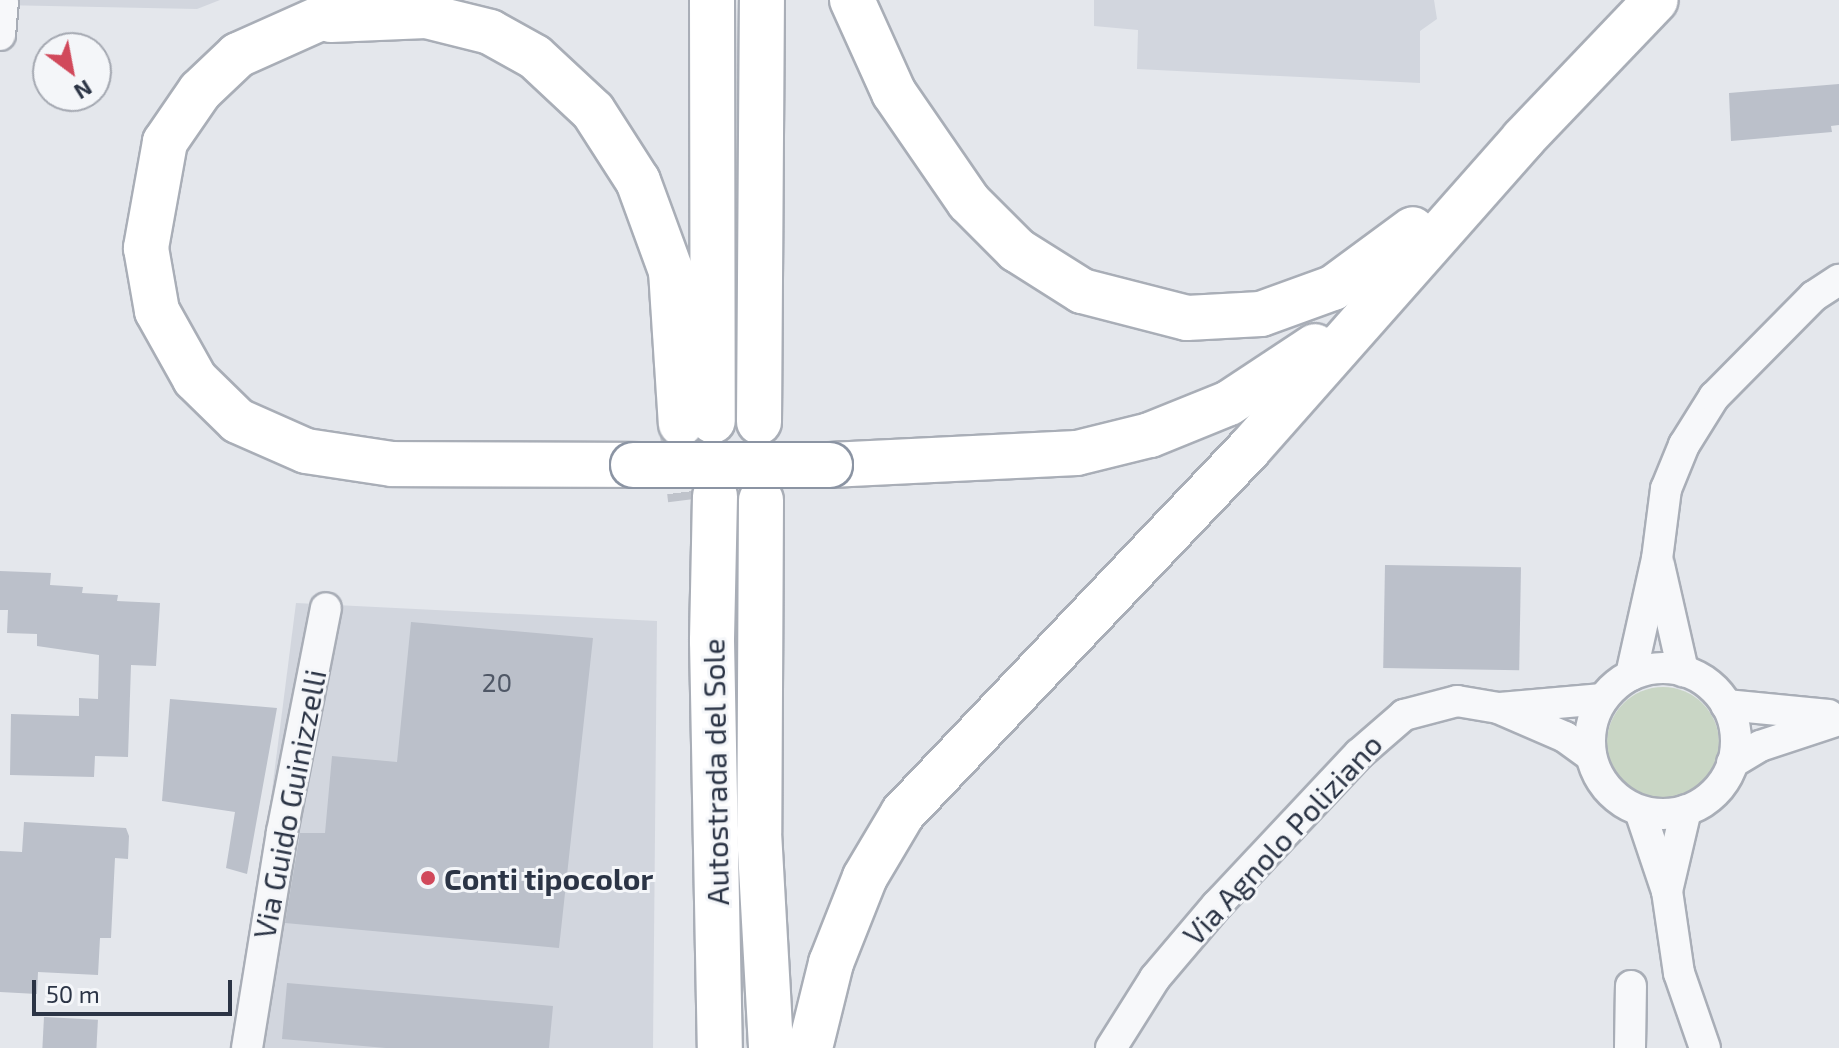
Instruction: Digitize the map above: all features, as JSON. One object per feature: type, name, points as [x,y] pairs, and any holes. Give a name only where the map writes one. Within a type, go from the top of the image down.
[{"type":"highway","points":[[361,0],[238,55],[200,91],[165,142],[146,248],[157,311],[195,379],[238,421],[306,451],[392,464],[633,465],[830,465],[1077,453],[1150,435],[1229,403],[1271,378],[1413,260]]},
{"type":"highway","points":[[309,23],[381,14],[426,16],[490,32],[535,57],[593,111],[638,181],[671,271],[697,422],[712,0]]},
{"type":"highway","points":[[759,422],[762,0]]},
{"type":"highway","points":[[852,0],[894,93],[969,202],[1017,250],[1053,276],[1145,311],[1187,318],[1236,318],[1299,303],[1333,288],[1523,139]]},
{"type":"highway","points":[[810,1048],[837,949],[865,877],[903,813],[1249,449],[1523,139],[1655,6]]},
{"type":"highway","name":"Autostrada del Sole","points":[[702,498],[712,641],[720,1048]]},
{"type":"highway","name":"Autostrada del Sole","points":[[761,500],[759,832],[771,1048]]},
{"type":"street","points":[[0,35],[3,0]]},
{"type":"street","points":[[1631,675],[1657,559],[1666,489],[1684,445],[1714,397],[1814,296],[1839,280]]},
{"type":"street","points":[[1657,559],[1683,671]]},
{"type":"street","name":"Via Guido Guinizzelli","points":[[247,1048],[279,846],[326,608]]},
{"type":"street","points":[[1665,668],[1683,671],[1700,678],[1726,705],[1735,733],[1732,763],[1722,783],[1686,810],[1640,811],[1608,790],[1591,756],[1591,726],[1603,699],[1631,675],[1665,668]]},
{"type":"street","name":"Via Agnolo Poliziano","points":[[1498,708],[1603,699]]},
{"type":"street","name":"Via Agnolo Poliziano","points":[[1111,1048],[1155,978],[1386,727],[1425,706],[1457,701],[1498,708],[1565,737],[1591,756]]},
{"type":"street","points":[[1726,705],[1839,718]]},
{"type":"street","points":[[1732,763],[1760,746],[1839,718]]},
{"type":"street","points":[[1667,891],[1686,810]]},
{"type":"street","points":[[1640,811],[1667,891],[1679,973],[1705,1048]]},
{"type":"street","points":[[1630,1048],[1631,986]]},
{"type":"shaded area","points":[[0,0],[220,0],[197,9],[0,5]]},
{"type":"shaded area","points":[[1094,0],[1434,0],[1437,19],[1420,31],[1420,83],[1137,69],[1138,30],[1094,26]]},
{"type":"shaded area","points":[[296,603],[657,621],[653,1048],[239,1048]]},
{"type":"green space","points":[[1663,687],[1684,691],[1703,703],[1715,722],[1719,743],[1715,764],[1703,783],[1684,795],[1663,799],[1642,795],[1623,783],[1611,764],[1607,743],[1611,722],[1623,703],[1642,691]]},
{"type":"building","points":[[1839,84],[1839,125],[1831,126],[1832,132],[1731,141],[1729,93]]},
{"type":"building","points":[[1385,565],[1521,567],[1519,670],[1383,668]]},
{"type":"building","points":[[0,571],[51,573],[50,585],[83,587],[82,593],[118,595],[117,601],[160,603],[156,666],[131,665],[128,757],[95,756],[94,777],[10,775],[11,714],[79,716],[79,698],[98,699],[99,655],[37,646],[37,634],[7,633],[8,610],[0,610]]},
{"type":"building","name":"Conti tipocolor","points":[[411,622],[593,638],[559,948],[285,923],[300,833],[325,833],[332,756],[397,762]]},
{"type":"building","points":[[170,699],[277,708],[247,874],[226,868],[235,812],[162,801]]},
{"type":"building","points":[[24,822],[126,828],[129,836],[128,859],[115,858],[111,938],[100,938],[98,975],[38,972],[37,994],[0,992],[0,851],[22,852]]},
{"type":"building","points":[[287,983],[553,1006],[549,1048],[386,1048],[282,1039]]},
{"type":"building","points":[[44,1017],[98,1020],[96,1048],[42,1048]]},
{"type":"tunnel","points":[[681,426],[690,499]]},
{"type":"place","name":"Conti tipocolor","points":[[428,878]]}]
